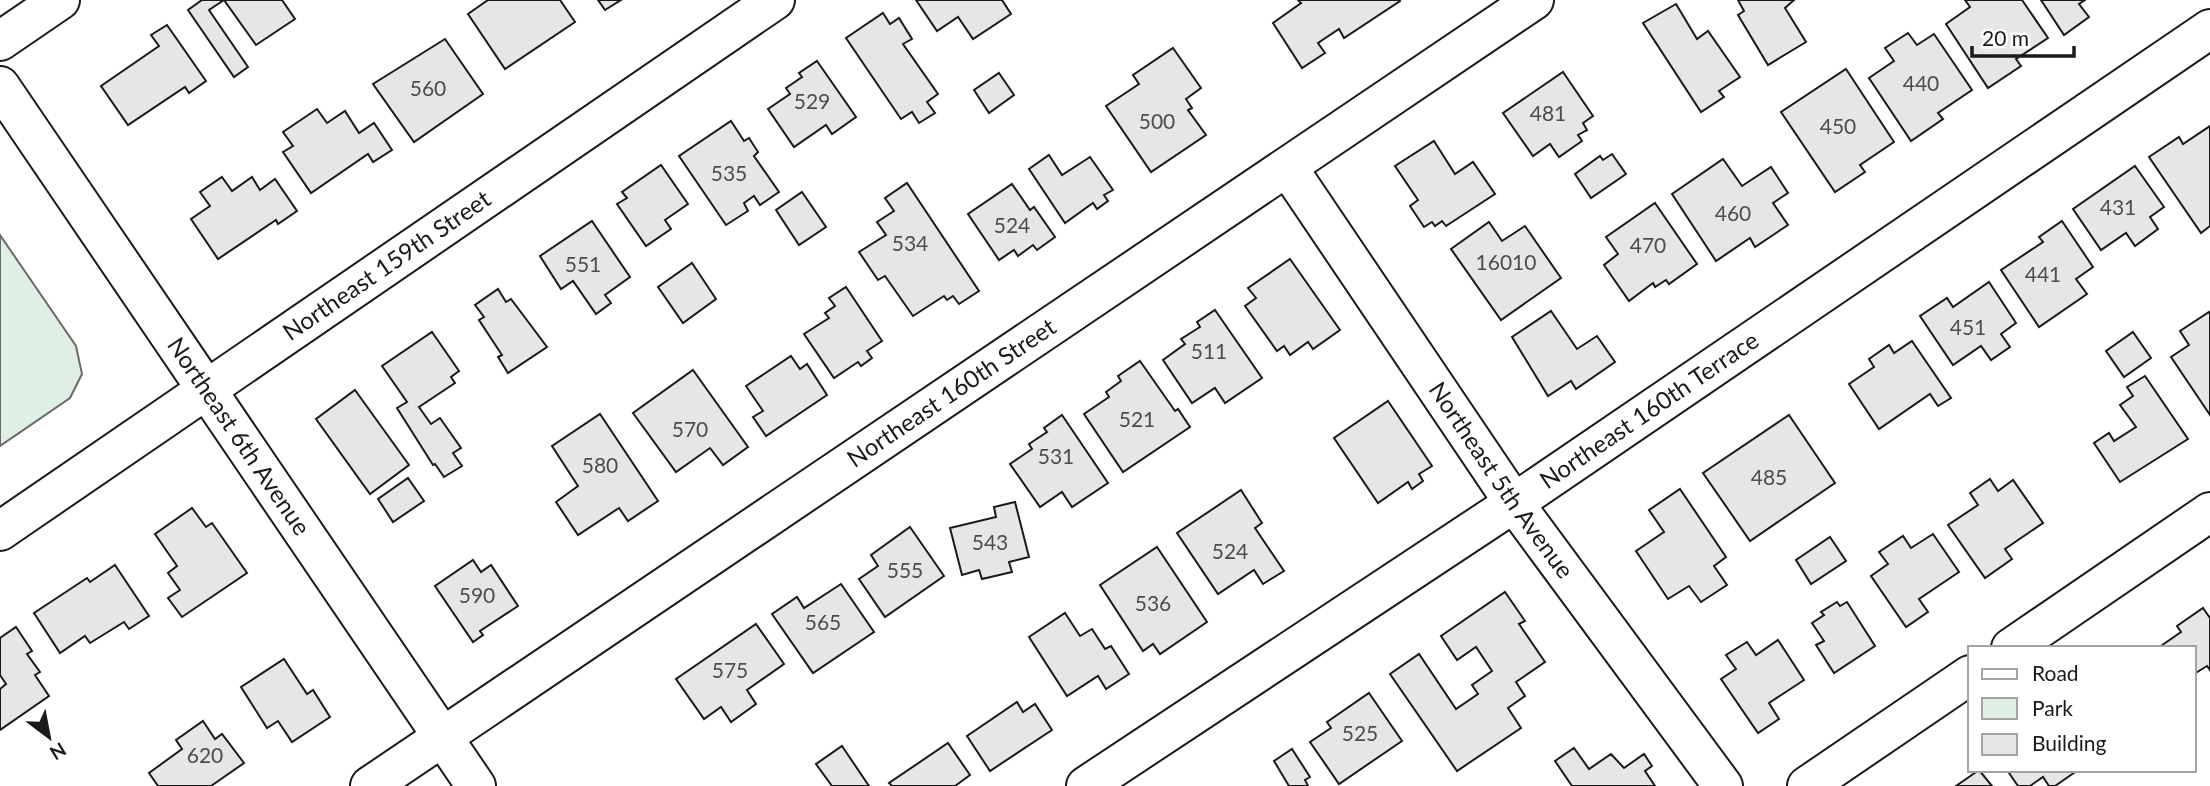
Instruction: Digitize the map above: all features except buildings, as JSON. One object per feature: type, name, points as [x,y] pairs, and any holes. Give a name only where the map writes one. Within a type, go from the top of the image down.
[{"type":"street","points":[[0,41],[60,0]]},
{"type":"street","name":"Northeast 159th Street","points":[[0,530],[775,0]]},
{"type":"street","name":"Northeast 160th Street","points":[[370,786],[1534,0]]},
{"type":"street","name":"Northeast 160th Terrace","points":[[1086,786],[1514,502],[2210,29]]},
{"type":"street","name":"Northeast 6th Avenue","points":[[0,86],[208,388],[476,786]]},
{"type":"street","name":"Northeast 5th Avenue","points":[[1288,167],[1514,502],[1723,786]]},
{"type":"street","points":[[2014,646],[2210,512]]},
{"type":"street","points":[[1807,786],[1968,676]]},
{"type":"green space","points":[[0,235],[76,346],[82,374],[70,398],[0,446]]}]
